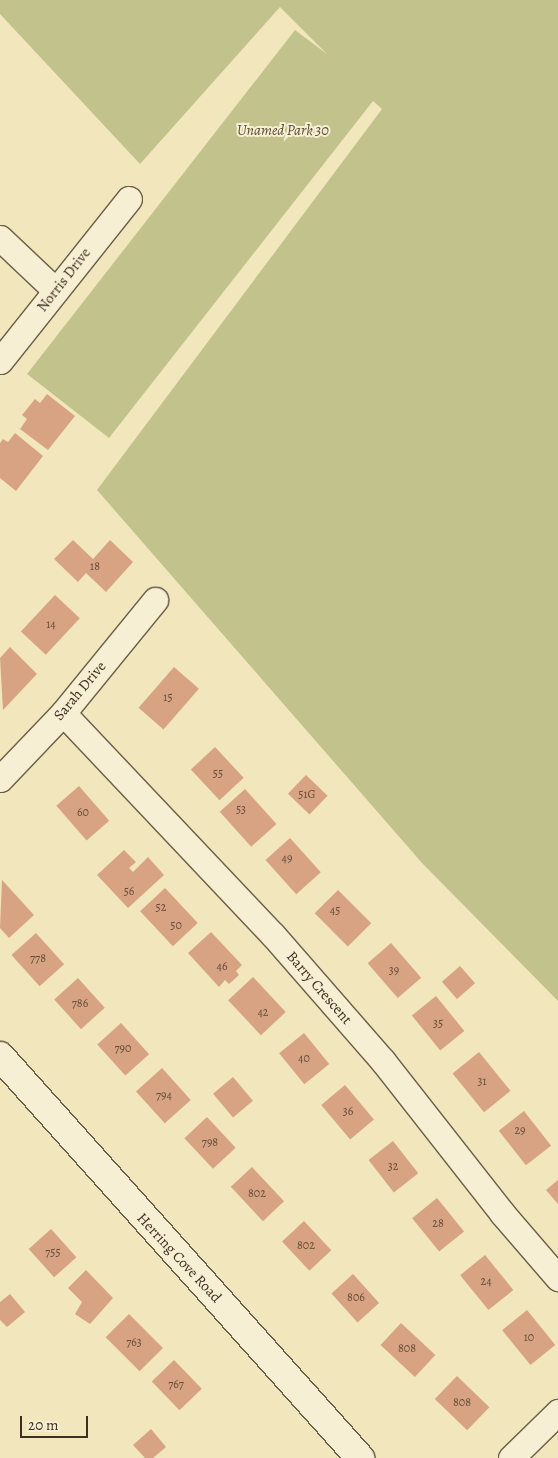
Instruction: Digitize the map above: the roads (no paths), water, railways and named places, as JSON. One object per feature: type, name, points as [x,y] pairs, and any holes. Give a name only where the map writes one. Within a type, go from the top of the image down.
[{"type":"main road","name":"Herring Cove Road","points":[[0,1056],[360,1458]]},
{"type":"street","name":"Norris Drive","points":[[0,361],[129,199]]},
{"type":"street","points":[[0,238],[55,290]]},
{"type":"street","name":"Sarah Drive","points":[[0,779],[63,713],[155,600]]},
{"type":"street","name":"Barry Crescent","points":[[63,713],[279,942],[383,1061],[502,1213],[558,1278]]},
{"type":"street","points":[[511,1458],[558,1412]]},
{"type":"park label","name":"Unamed Park 30","points":[[283,131]]}]
